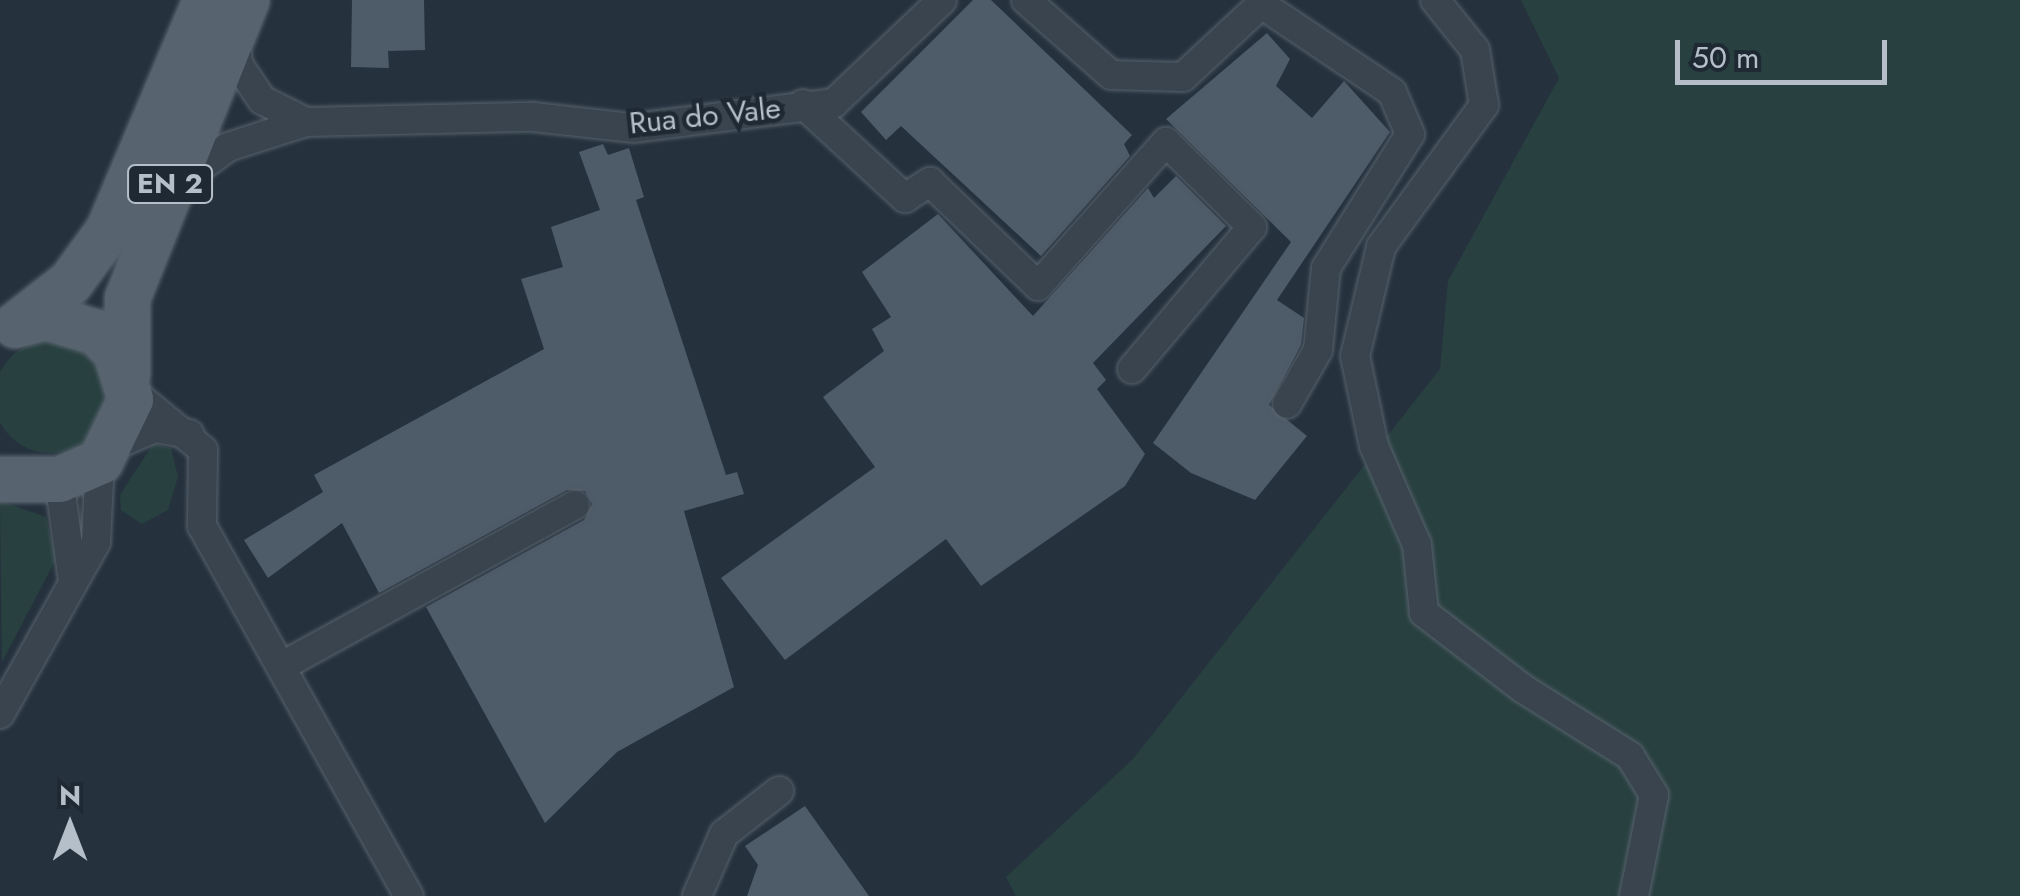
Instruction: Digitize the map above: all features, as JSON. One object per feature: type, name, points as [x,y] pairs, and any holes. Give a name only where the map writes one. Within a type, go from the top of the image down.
[{"type":"main road","name":"EN 2","points":[[10,327],[70,282],[108,230],[204,0]]},
{"type":"main road","name":"EN 2","points":[[105,454],[128,382],[127,298],[241,17]]},
{"type":"main road","name":"EN 2","points":[[10,327],[72,320],[96,332],[128,382]]},
{"type":"main road","points":[[24,475],[105,454]]},
{"type":"street","name":"Rua do Vale","points":[[306,122],[533,117],[633,128],[834,103],[942,0]]},
{"type":"street","points":[[1026,0],[1111,75],[1183,77],[1264,2],[1392,92],[1410,134],[1326,268],[1318,350],[1287,404]]},
{"type":"street","points":[[1436,0],[1476,50],[1484,105],[1381,247],[1355,356],[1370,428],[1417,545],[1424,613],[1522,688],[1630,756],[1654,794],[1634,896]]},
{"type":"street","points":[[241,17],[238,64],[262,100],[306,122]]},
{"type":"street","points":[[803,104],[904,198],[930,182],[1038,286],[1166,142],[1252,226],[1132,370]]},
{"type":"street","points":[[167,192],[228,147],[306,122]]},
{"type":"street","points":[[128,382],[195,436],[208,476],[202,526],[284,665],[409,896]]},
{"type":"street","points":[[0,714],[72,592],[96,542],[105,454],[154,428],[195,436]]},
{"type":"street","points":[[24,475],[72,592]]},
{"type":"street","points":[[284,665],[575,505]]},
{"type":"street","points":[[697,896],[724,834],[779,791]]},
{"type":"green space","points":[[1521,0],[2020,0],[2020,896],[1016,896],[1006,877],[1133,759],[1440,369],[1448,281],[1559,78]]},
{"type":"green space","points":[[50,341],[71,345],[90,357],[102,376],[106,397],[102,418],[90,437],[71,449],[50,453],[29,449],[10,437],[-2,418],[-6,397],[-2,376],[10,357],[29,345]]},
{"type":"green space","points":[[153,444],[171,448],[178,477],[168,510],[142,524],[121,510],[120,495]]},
{"type":"green space","points":[[0,501],[46,517],[56,559],[2,662]]},
{"type":"building","points":[[352,0],[424,0],[425,50],[388,51],[389,68],[351,67]]},
{"type":"building","points":[[973,0],[991,0],[1132,135],[1124,144],[1130,156],[1041,256],[901,126],[886,140],[861,112]]},
{"type":"building","points":[[1267,33],[1290,59],[1276,86],[1312,118],[1344,81],[1390,132],[1277,300],[1304,318],[1301,345],[1269,405],[1307,436],[1255,500],[1191,473],[1153,443],[1291,242],[1166,119]]},
{"type":"building","points":[[603,144],[608,155],[629,148],[644,197],[636,200],[726,475],[737,472],[744,494],[684,511],[734,687],[617,752],[545,823],[426,607],[584,520],[592,504],[585,491],[567,490],[379,593],[342,523],[268,578],[244,540],[323,492],[314,475],[544,349],[521,279],[563,267],[551,227],[600,210],[579,152]]},
{"type":"building","points":[[1176,176],[1226,226],[1093,363],[1106,380],[1097,389],[1145,454],[1125,486],[981,586],[946,539],[785,660],[721,578],[875,467],[823,397],[884,351],[872,329],[891,317],[862,272],[938,214],[1033,316],[1148,188],[1154,198]]},
{"type":"building","points":[[805,806],[869,896],[747,896],[758,865],[745,846]]}]
